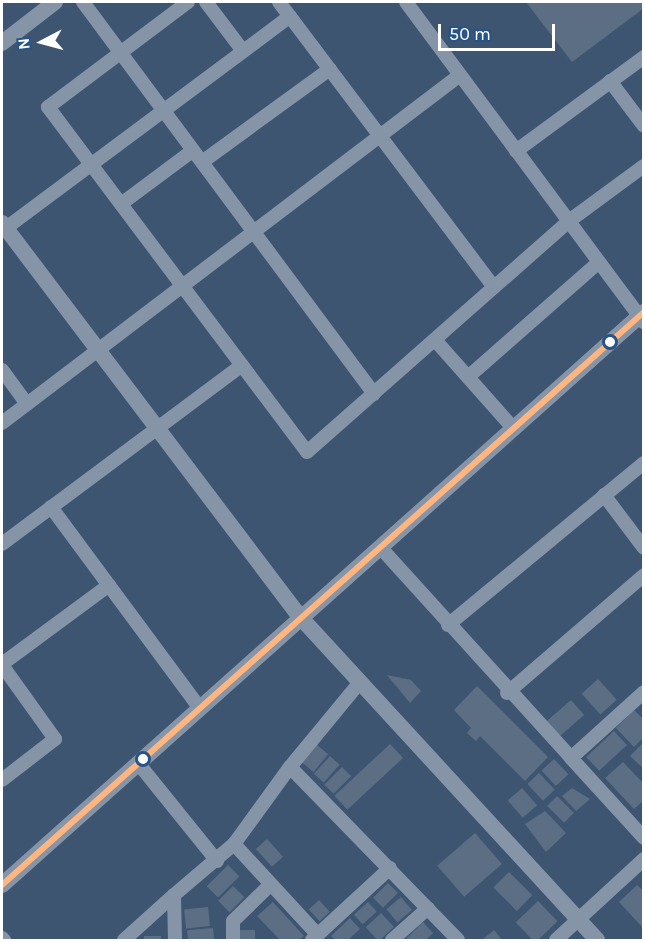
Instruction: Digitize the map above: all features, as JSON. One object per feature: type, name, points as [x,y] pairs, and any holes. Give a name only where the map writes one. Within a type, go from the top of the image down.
[{"type":"street","points":[[2,43],[55,2]]},
{"type":"street","points":[[83,2],[374,394]]},
{"type":"street","points":[[188,2],[48,107],[307,452],[568,221],[644,166]]},
{"type":"street","points":[[206,2],[243,51]]},
{"type":"street","points":[[279,2],[494,287]]},
{"type":"street","points":[[3,881],[302,619],[513,428],[642,317],[406,2]]},
{"type":"street","points":[[290,16],[3,228],[302,619],[597,940]]},
{"type":"street","points":[[516,151],[644,57]]},
{"type":"street","points":[[201,162],[330,69]]},
{"type":"street","points":[[2,423],[254,234],[460,75]]},
{"type":"street","points":[[610,81],[644,126]]},
{"type":"street","points":[[121,204],[192,151]]},
{"type":"street","points":[[468,377],[599,262]]},
{"type":"street","points":[[435,340],[513,428]]},
{"type":"street","points":[[2,544],[242,365]]},
{"type":"street","points":[[2,370],[27,404]]},
{"type":"street","points":[[448,625],[644,463]]},
{"type":"street","points":[[604,495],[641,540]]},
{"type":"street","points":[[51,507],[200,708]]},
{"type":"street","points":[[380,547],[507,693],[571,758],[644,838]]},
{"type":"street","points":[[507,693],[644,575]]},
{"type":"street","points":[[2,780],[55,739],[2,665],[109,585]]},
{"type":"street","points":[[124,940],[234,844],[290,767],[360,682]]},
{"type":"street","points":[[571,758],[643,691]]},
{"type":"street","points":[[138,763],[217,861]]},
{"type":"street","points":[[290,767],[458,940]]},
{"type":"street","points":[[234,844],[315,938],[390,868]]},
{"type":"street","points":[[556,940],[644,859]]},
{"type":"street","points":[[233,940],[233,921],[270,885]]},
{"type":"street","points":[[174,895],[175,940]]},
{"type":"street","points":[[392,940],[428,908]]},
{"type":"building","points":[[526,2],[644,2],[644,8],[572,62]]},
{"type":"building","points":[[387,675],[411,680],[421,691],[410,703]]},
{"type":"building","points":[[598,679],[617,700],[600,715],[582,694]]},
{"type":"building","points":[[477,686],[548,757],[525,781],[480,736],[476,741],[467,733],[471,728],[454,710]]},
{"type":"building","points":[[571,700],[584,715],[560,736],[547,721]]},
{"type":"building","points":[[634,710],[644,720],[644,737],[634,747],[616,728]]},
{"type":"building","points":[[614,731],[627,745],[599,771],[586,757]]},
{"type":"building","points":[[644,742],[644,769],[630,756]]},
{"type":"building","points":[[316,744],[328,754],[313,772],[301,762]]},
{"type":"building","points":[[390,744],[403,758],[347,810],[334,796]]},
{"type":"building","points":[[330,756],[340,765],[324,783],[314,774]]},
{"type":"building","points":[[554,759],[568,774],[556,786],[542,771]]},
{"type":"building","points":[[623,762],[644,784],[644,800],[634,809],[605,778]]},
{"type":"building","points":[[342,767],[351,776],[334,794],[324,785]]},
{"type":"building","points":[[539,773],[555,790],[543,801],[527,784]]},
{"type":"building","points":[[522,788],[537,805],[523,818],[508,800]]},
{"type":"building","points":[[572,788],[590,799],[576,811],[562,796]]},
{"type":"building","points":[[557,796],[574,813],[564,823],[547,806]]},
{"type":"building","points":[[545,811],[566,833],[546,852],[525,824]]},
{"type":"building","points":[[475,833],[502,864],[464,897],[437,866]]},
{"type":"building","points":[[267,839],[283,857],[272,867],[256,849]]},
{"type":"building","points":[[228,865],[239,876],[218,898],[207,886]]},
{"type":"building","points":[[509,872],[532,895],[517,911],[493,888]]},
{"type":"building","points":[[388,883],[398,893],[383,908],[373,898]]},
{"type":"building","points":[[637,885],[644,892],[644,929],[619,902]]},
{"type":"building","points":[[233,886],[244,897],[229,912],[218,901]]},
{"type":"building","points":[[401,897],[412,910],[397,922],[386,909]]},
{"type":"building","points":[[319,900],[330,912],[320,921],[309,910]]},
{"type":"building","points":[[538,901],[557,921],[538,940],[533,940],[516,923]]},
{"type":"building","points":[[273,902],[304,936],[299,940],[280,940],[257,916]]},
{"type":"building","points":[[368,902],[377,912],[363,924],[354,915]]},
{"type":"building","points":[[208,907],[210,926],[186,928],[184,910]]},
{"type":"building","points":[[381,913],[394,927],[380,940],[366,927]]},
{"type":"building","points":[[350,918],[360,929],[348,940],[336,940],[331,936]]},
{"type":"building","points":[[423,922],[433,933],[426,940],[405,940]]},
{"type":"building","points":[[213,928],[214,940],[188,940],[187,930]]},
{"type":"building","points":[[240,930],[255,930],[255,940],[240,940]]},
{"type":"building","points":[[494,930],[502,940],[482,940]]},
{"type":"building","points":[[144,936],[161,936],[161,940],[144,940]]},
{"type":"transit line","points":[[2,885],[644,312]]}]
